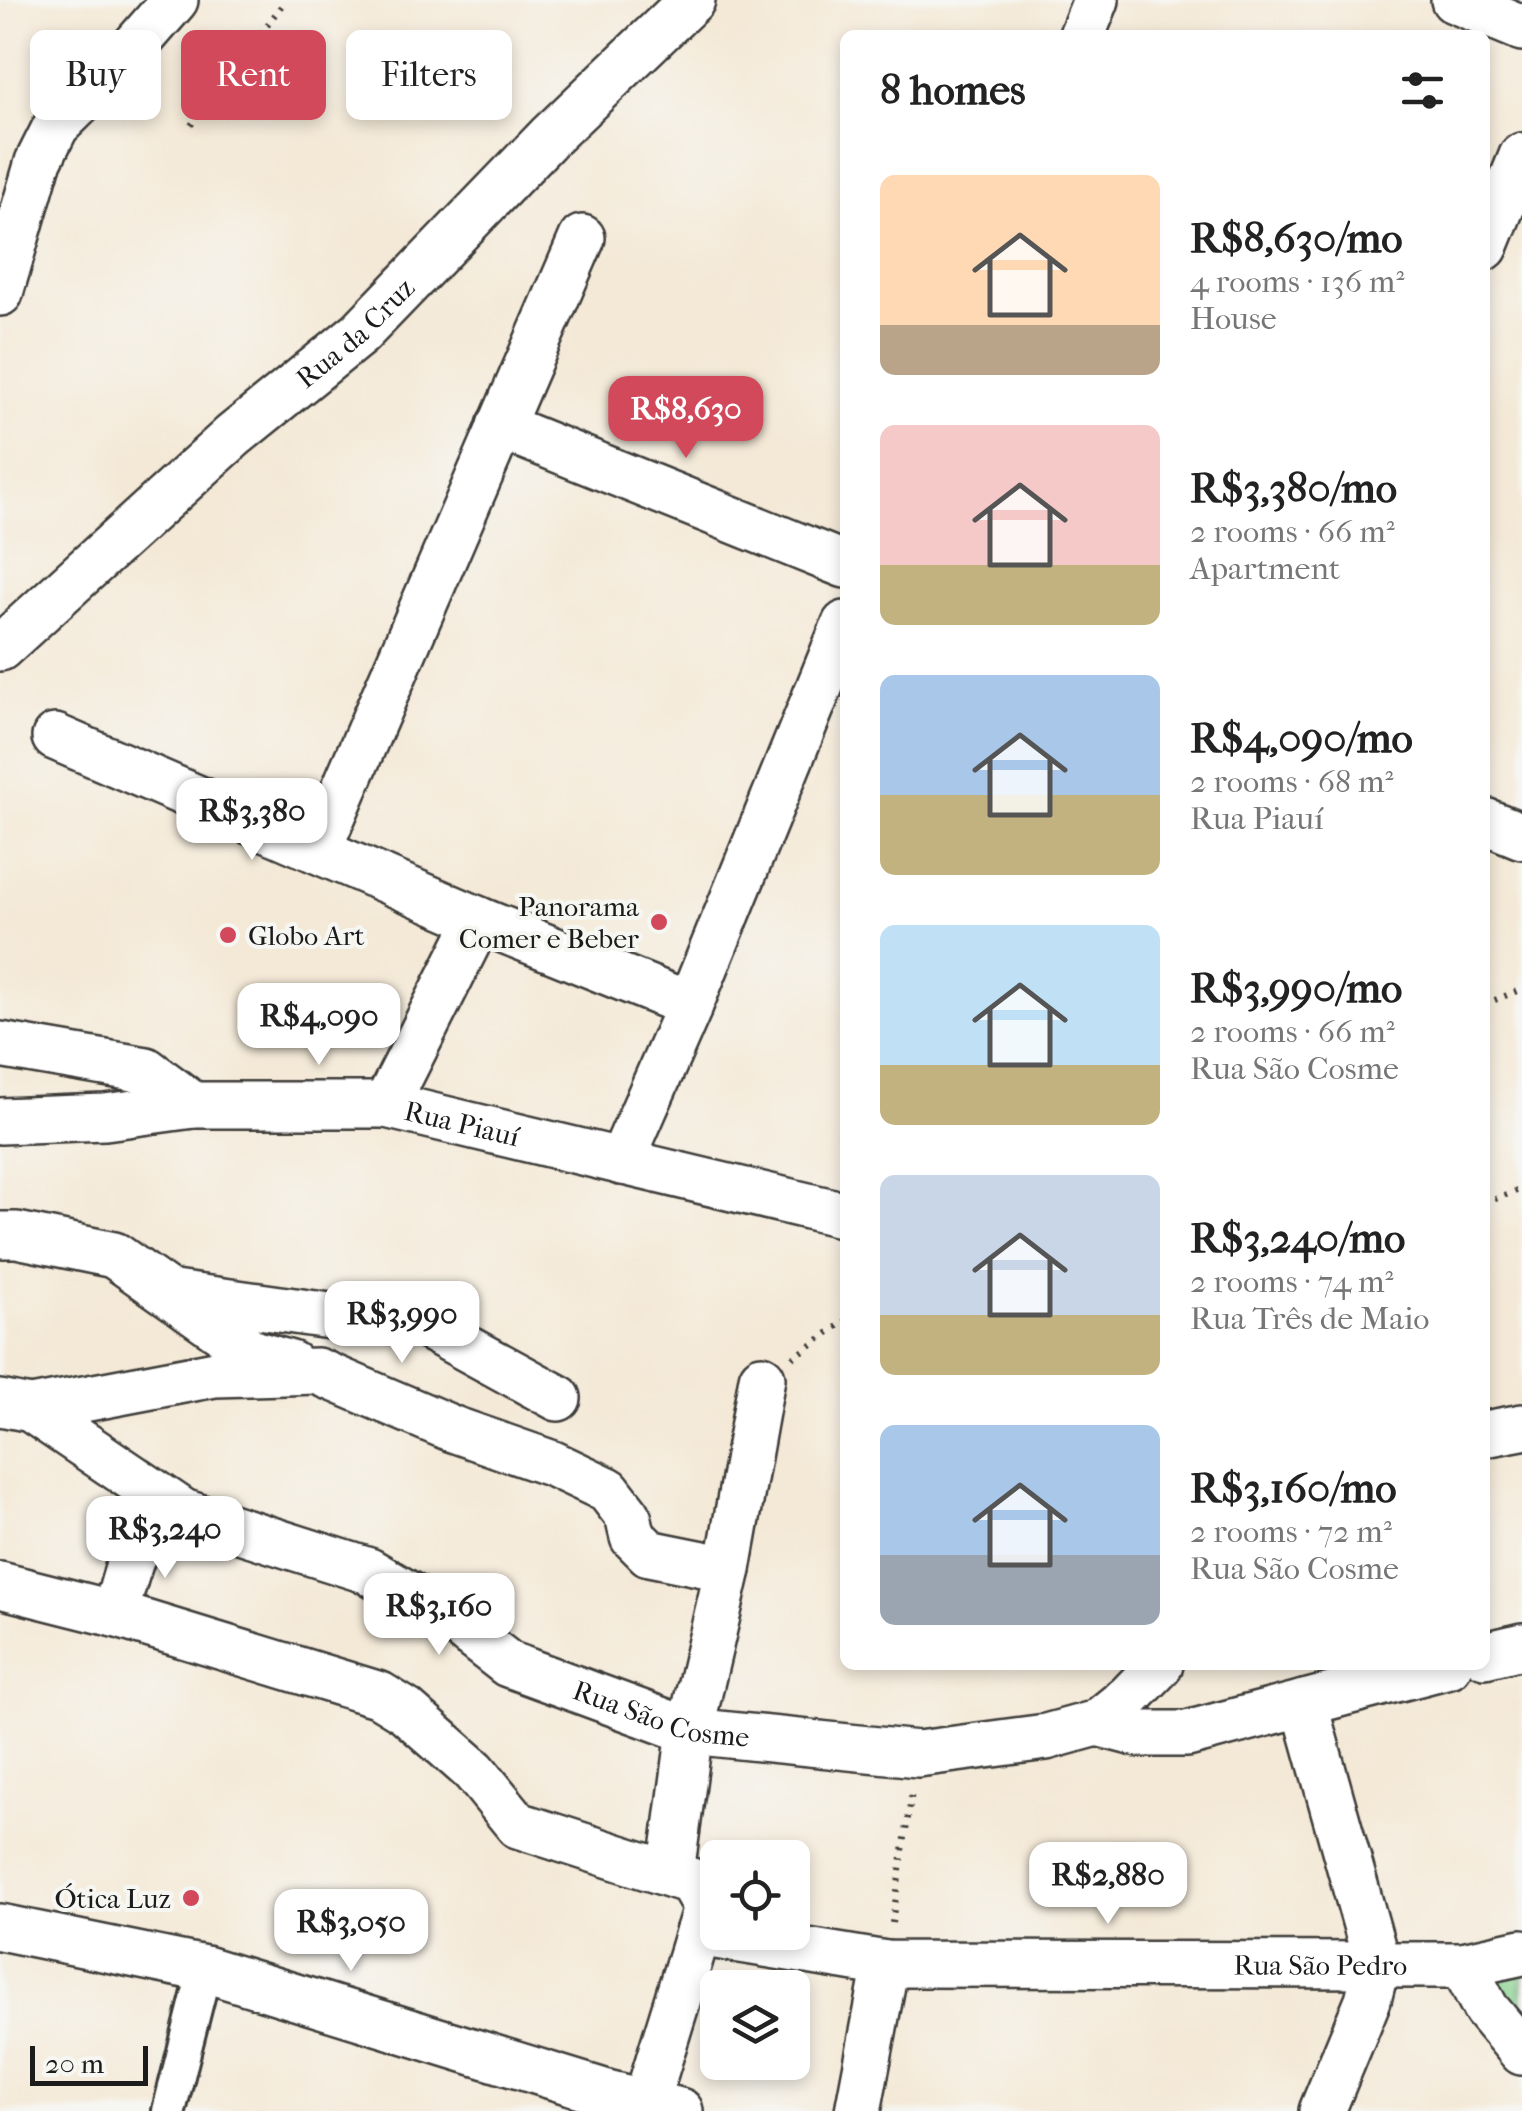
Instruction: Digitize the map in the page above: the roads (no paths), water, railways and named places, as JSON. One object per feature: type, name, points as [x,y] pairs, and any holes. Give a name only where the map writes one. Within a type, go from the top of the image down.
[{"type":"street","points":[[0,293],[38,162],[56,126],[176,0]]},
{"type":"street","name":"Rua da Cruz","points":[[0,648],[233,436],[360,333],[549,137],[692,0]]},
{"type":"street","points":[[1084,30],[1096,0]]},
{"type":"street","points":[[1454,0],[1522,28]]},
{"type":"street","points":[[1490,235],[1522,156]]},
{"type":"street","points":[[318,850],[582,238]]},
{"type":"street","points":[[500,426],[840,563]]},
{"type":"street","points":[[621,1162],[690,1005],[840,636]]},
{"type":"street","points":[[55,736],[479,920],[690,1005]]},
{"type":"street","points":[[1490,822],[1522,836]]},
{"type":"street","points":[[386,1105],[479,920]]},
{"type":"street","points":[[0,1045],[146,1070],[193,1105]]},
{"type":"street","name":"Rua Piauí","points":[[0,1120],[106,1117],[193,1105],[386,1105],[840,1214]]},
{"type":"street","points":[[0,1235],[17,1234],[114,1255],[253,1353],[317,1371],[454,1429],[554,1464],[608,1490],[628,1516],[632,1536],[649,1552],[728,1570]]},
{"type":"street","points":[[174,1294],[344,1318],[419,1322],[558,1398]]},
{"type":"street","points":[[16,1406],[215,1374],[317,1371]]},
{"type":"street","points":[[670,1873],[690,1732],[728,1570],[762,1378]]},
{"type":"street","name":"Rua São Cosme","points":[[16,1406],[183,1512],[369,1571],[452,1621],[508,1664],[690,1732],[918,1754],[1046,1737],[1096,1723]]},
{"type":"street","points":[[1490,1433],[1522,1427]]},
{"type":"street","points":[[114,1614],[132,1560],[150,1524],[163,1516],[183,1512]]},
{"type":"street","points":[[0,1585],[114,1614],[380,1695],[406,1711],[474,1772],[518,1825],[691,1882],[706,1907],[634,2104],[206,1969],[0,1927]]},
{"type":"street","points":[[1490,1655],[1522,1646]]},
{"type":"street","points":[[1096,1723],[1129,1698],[1155,1670]]},
{"type":"street","points":[[1096,1723],[1139,1734],[1187,1734],[1430,1670]]},
{"type":"street","points":[[1304,1703],[1378,1964],[1368,2000],[1322,2111]]},
{"type":"street","name":"Rua São Pedro","points":[[698,1933],[886,1964],[1463,1965],[1522,1952]]},
{"type":"street","points":[[858,2111],[886,1964]]},
{"type":"street","points":[[1463,1965],[1486,2009],[1522,2052]]},
{"type":"street","points":[[169,2111],[206,1969]]},
{"type":"place","name":"Panorama Comer e Beber","points":[[659,922]]},
{"type":"place","name":"Globo Art","points":[[228,935]]},
{"type":"place","name":"Ótica Luz","points":[[191,1898]]}]
